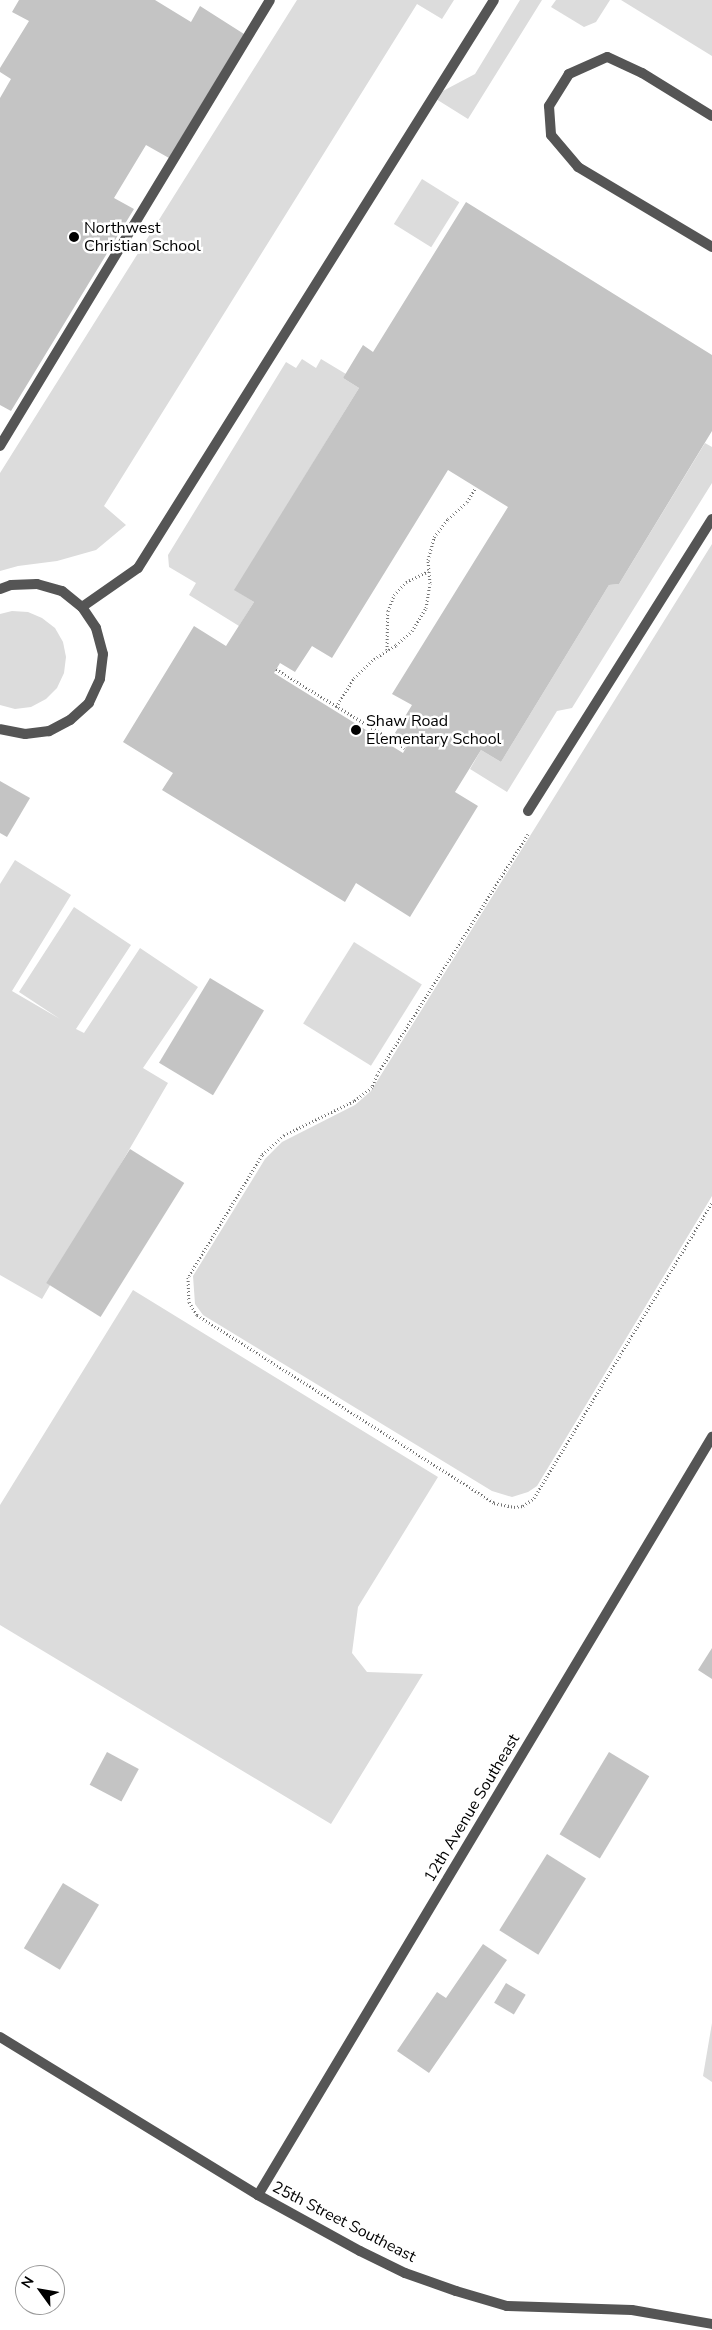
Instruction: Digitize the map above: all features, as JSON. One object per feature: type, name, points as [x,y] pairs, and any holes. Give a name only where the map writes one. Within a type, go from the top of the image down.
[{"type":"street","points":[[0,446],[270,0]]},
{"type":"street","points":[[82,607],[138,568],[494,0]]},
{"type":"street","points":[[712,116],[642,73],[607,57],[569,74],[549,106],[550,135],[578,167],[712,247]]},
{"type":"street","points":[[528,811],[712,519]]},
{"type":"street","points":[[0,589],[11,585],[37,584],[62,591],[82,607],[96,628],[103,654],[100,679],[89,703],[70,720],[49,731],[25,734],[0,729]]},
{"type":"street","name":"12th Avenue Southeast","points":[[258,2195],[712,1437]]},
{"type":"street","name":"25th Street Southeast","points":[[0,2037],[258,2195],[360,2251],[405,2272],[456,2291],[507,2306],[632,2310],[712,2324]]},
{"type":"path","points":[[336,706],[354,678],[374,659],[412,631],[426,608],[430,583],[428,560],[434,537],[448,519],[467,502],[476,487]]},
{"type":"path","points":[[387,650],[388,611],[394,595],[406,582],[429,571]]},
{"type":"path","points":[[276,669],[405,748]]},
{"type":"path","points":[[376,1075],[372,1088],[354,1101],[284,1135],[262,1155],[188,1277],[189,1302],[197,1315],[494,1503],[514,1507],[523,1506],[534,1498],[712,1203]]},
{"type":"shaded area","points":[[297,0],[454,0],[442,19],[417,4],[104,506],[126,525],[96,550],[57,561],[18,566],[0,571],[0,473]]},
{"type":"shaded area","points":[[520,0],[542,0],[468,119],[436,99],[441,92],[475,74]]},
{"type":"shaded area","points":[[556,0],[610,0],[596,22],[584,27],[551,7]]},
{"type":"shaded area","points":[[621,0],[712,0],[712,56]]},
{"type":"shaded area","points":[[422,179],[459,202],[431,247],[394,224]]},
{"type":"shaded area","points":[[302,359],[316,368],[321,359],[346,374],[343,378],[359,388],[235,590],[254,602],[239,626],[189,595],[196,583],[169,567],[168,555],[286,362],[296,368]]},
{"type":"shaded area","points":[[705,443],[712,447],[712,483],[572,708],[557,711],[507,792],[470,769],[481,750],[501,762],[609,585],[619,584]]},
{"type":"shaded area","points":[[712,544],[712,1196],[537,1486],[528,1492],[512,1497],[492,1491],[203,1315],[195,1304],[193,1276],[265,1159],[282,1142],[355,1105],[371,1091]]},
{"type":"shaded area","points":[[12,611],[28,612],[42,618],[55,628],[63,642],[66,657],[64,673],[57,688],[46,699],[31,707],[15,709],[0,705],[0,614]]},
{"type":"shaded area","points":[[15,860],[71,895],[12,991],[60,1019],[19,992],[74,907],[131,945],[76,1029],[84,1033],[140,948],[198,987],[143,1068],[168,1083],[42,1299],[0,1275],[0,884]]},
{"type":"shaded area","points":[[354,942],[422,984],[371,1066],[303,1023]]},
{"type":"shaded area","points":[[133,1290],[438,1477],[358,1607],[352,1653],[367,1672],[423,1674],[331,1824],[0,1625],[0,1505]]},
{"type":"shaded area","points":[[712,2023],[712,2082],[703,2076]]},
{"type":"building","name":"Northwest Christian School","points":[[19,0],[155,0],[191,22],[200,6],[244,34],[169,158],[146,145],[114,198],[134,209],[11,411],[0,405],[0,98],[11,79],[0,72],[0,68],[29,21],[12,12]]},
{"type":"building","points":[[466,202],[712,355],[712,431],[619,584],[609,585],[501,762],[481,750],[455,792],[478,806],[410,917],[356,883],[345,902],[162,790],[173,773],[123,742],[194,626],[226,646],[254,602],[234,590],[359,388],[343,378],[363,345],[373,352]],"holes":[[[448,470],[508,507],[392,694],[412,705],[395,733],[409,742],[403,753],[274,673],[280,663],[295,672],[312,646],[332,658]]]},
{"type":"building","points":[[0,781],[30,798],[7,837],[0,833]]},
{"type":"building","points":[[210,978],[264,1010],[213,1095],[159,1063]]},
{"type":"building","points":[[130,1149],[184,1183],[101,1317],[46,1283]]},
{"type":"building","points":[[712,1648],[712,1679],[698,1670]]},
{"type":"building","points":[[107,1752],[139,1769],[121,1802],[90,1785]]},
{"type":"building","points":[[609,1752],[649,1776],[600,1858],[560,1834]]},
{"type":"building","points":[[547,1854],[586,1878],[538,1955],[499,1930]]},
{"type":"building","points":[[63,1883],[99,1905],[60,1970],[24,1948]]},
{"type":"building","points":[[483,1944],[507,1960],[429,2073],[397,2051],[437,1992],[446,1998]]},
{"type":"building","points":[[506,1983],[526,1995],[514,2015],[494,2003]]},
{"type":"place","name":"Northwest Christian School","points":[[74,237]]},
{"type":"place","name":"Shaw Road Elementary School","points":[[356,730]]}]
